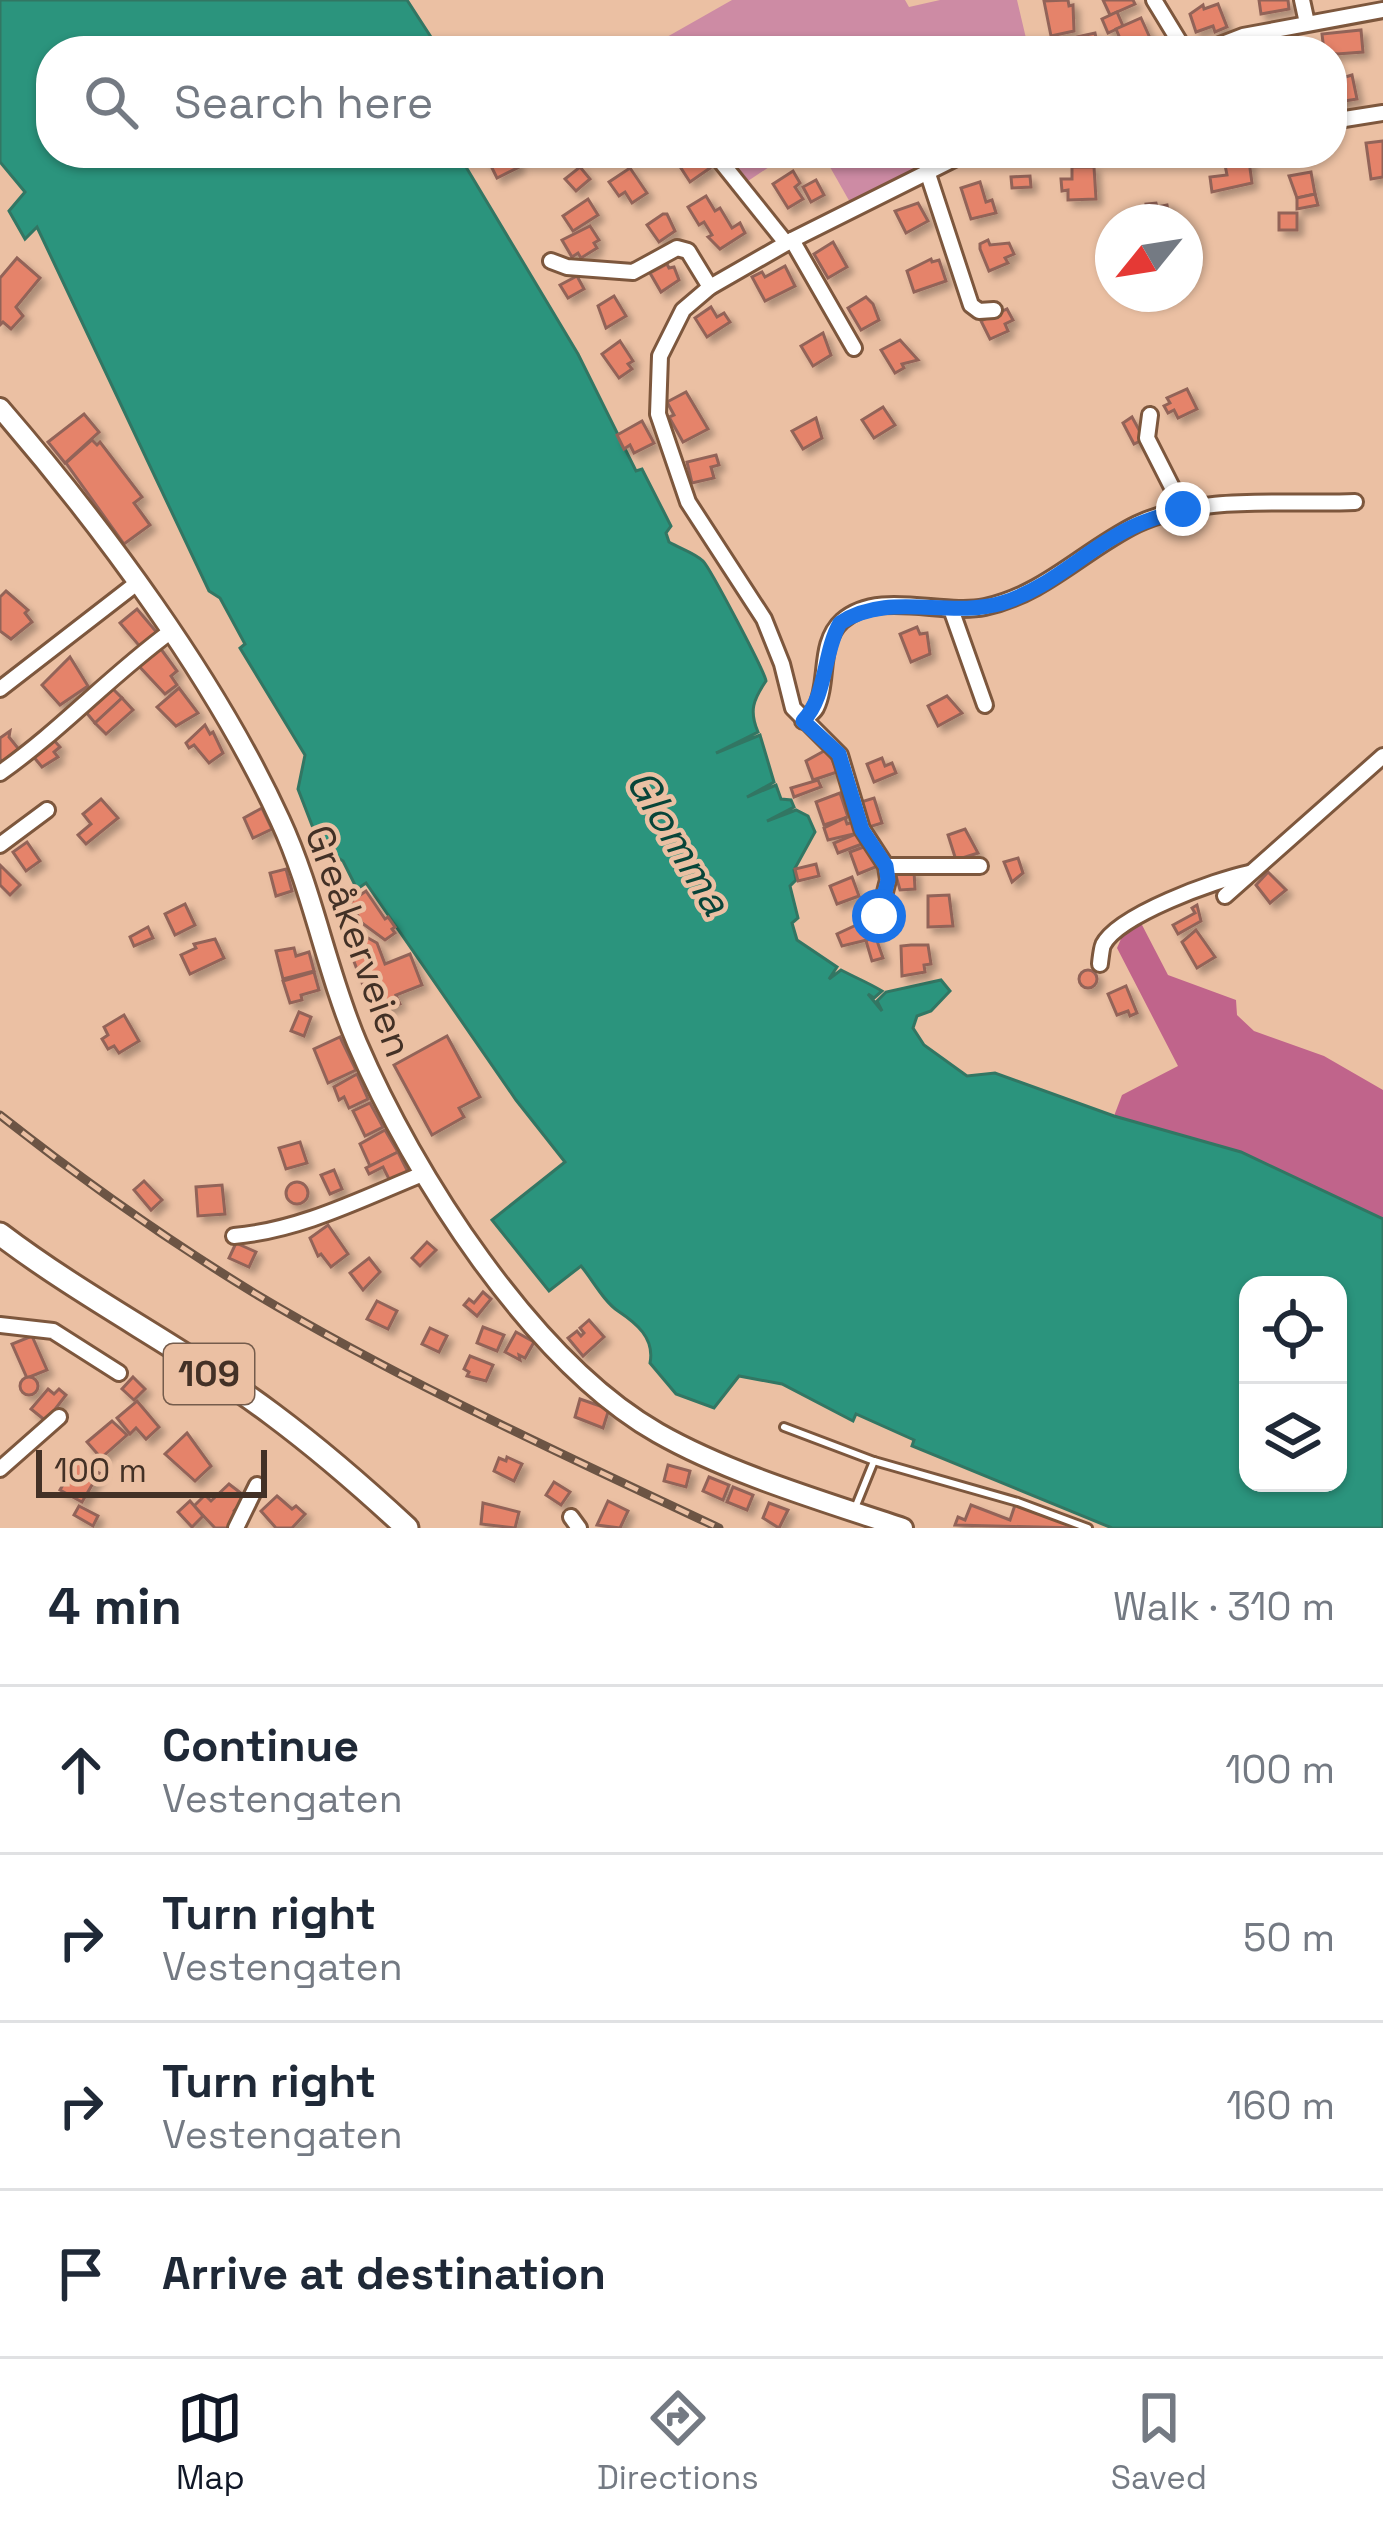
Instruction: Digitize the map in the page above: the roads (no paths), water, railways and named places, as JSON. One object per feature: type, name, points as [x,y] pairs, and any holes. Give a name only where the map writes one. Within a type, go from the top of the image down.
[{"type":"main road","name":"Greåkerveien","points":[[0,408],[56,474],[137,584],[236,738],[282,824],[356,1041],[425,1172],[508,1292],[552,1344],[611,1400],[682,1445],[903,1528]]},
{"type":"main road","name":"109","points":[[0,1234],[50,1273],[269,1412],[407,1528]]},
{"type":"street","points":[[1154,0],[1176,36]]},
{"type":"street","points":[[1302,0],[1307,23]]},
{"type":"street","points":[[1241,36],[1383,10]]},
{"type":"street","points":[[1347,119],[1383,113]]},
{"type":"street","points":[[727,168],[789,242],[854,348]]},
{"type":"street","points":[[879,916],[888,880],[886,866],[862,830],[839,754],[803,721],[786,691],[782,664],[764,619],[688,502],[658,415],[660,356],[682,310],[710,287],[934,168]]},
{"type":"street","points":[[927,171],[970,304],[976,310],[994,310]]},
{"type":"street","points":[[550,261],[567,267],[633,272],[677,248],[688,251],[710,287]]},
{"type":"street","points":[[1150,415],[1147,438],[1183,509]]},
{"type":"street","points":[[803,721],[816,708],[826,655],[840,623],[870,608],[979,608],[1035,591],[1136,525],[1183,509],[1354,502]]},
{"type":"street","points":[[0,689],[137,584]]},
{"type":"street","points":[[951,609],[985,705]]},
{"type":"street","points":[[0,773],[30,752],[128,662],[170,632]]},
{"type":"street","points":[[1225,896],[1383,756]]},
{"type":"street","points":[[0,845],[47,810]]},
{"type":"street","points":[[886,866],[980,866]]},
{"type":"street","points":[[1100,964],[1102,945],[1116,931],[1204,883],[1249,873]]},
{"type":"street","points":[[234,1236],[309,1219],[425,1172]]},
{"type":"street","points":[[0,1324],[53,1330],[119,1373]]},
{"type":"street","points":[[0,1469],[59,1417]]},
{"type":"street","points":[[236,1528],[257,1485]]},
{"type":"lane","points":[[784,1427],[874,1461],[1018,1502],[1088,1528]]},
{"type":"lane","points":[[854,1511],[874,1461]]},
{"type":"water","name":"Glomma","points":[[0,0],[407,0],[430,36],[36,36],[36,168],[467,168],[578,354],[636,471],[642,469],[671,526],[666,533],[669,542],[703,561],[763,674],[766,681],[753,712],[758,732],[716,753],[760,735],[774,782],[747,797],[776,785],[781,799],[791,800],[794,807],[767,821],[796,810],[808,816],[815,832],[794,870],[796,880],[790,886],[798,918],[792,923],[797,940],[837,967],[829,979],[841,970],[882,991],[874,998],[868,994],[882,1011],[877,1001],[886,992],[941,980],[950,991],[931,1011],[917,1016],[913,1028],[924,1045],[967,1076],[995,1073],[1114,1116],[1241,1152],[1383,1219],[1383,1528],[1112,1528],[912,1446],[914,1440],[856,1414],[853,1421],[782,1384],[739,1376],[714,1408],[676,1394],[650,1363],[650,1346],[643,1332],[608,1302],[581,1266],[549,1291],[492,1220],[565,1162],[516,1100],[366,883],[357,889],[343,861],[320,846],[298,789],[305,755],[240,648],[245,644],[220,598],[209,591],[37,227],[25,239],[9,211],[25,192],[0,162]]},
{"type":"railway","points":[[0,1115],[156,1230],[310,1326],[484,1416],[719,1528]]}]
